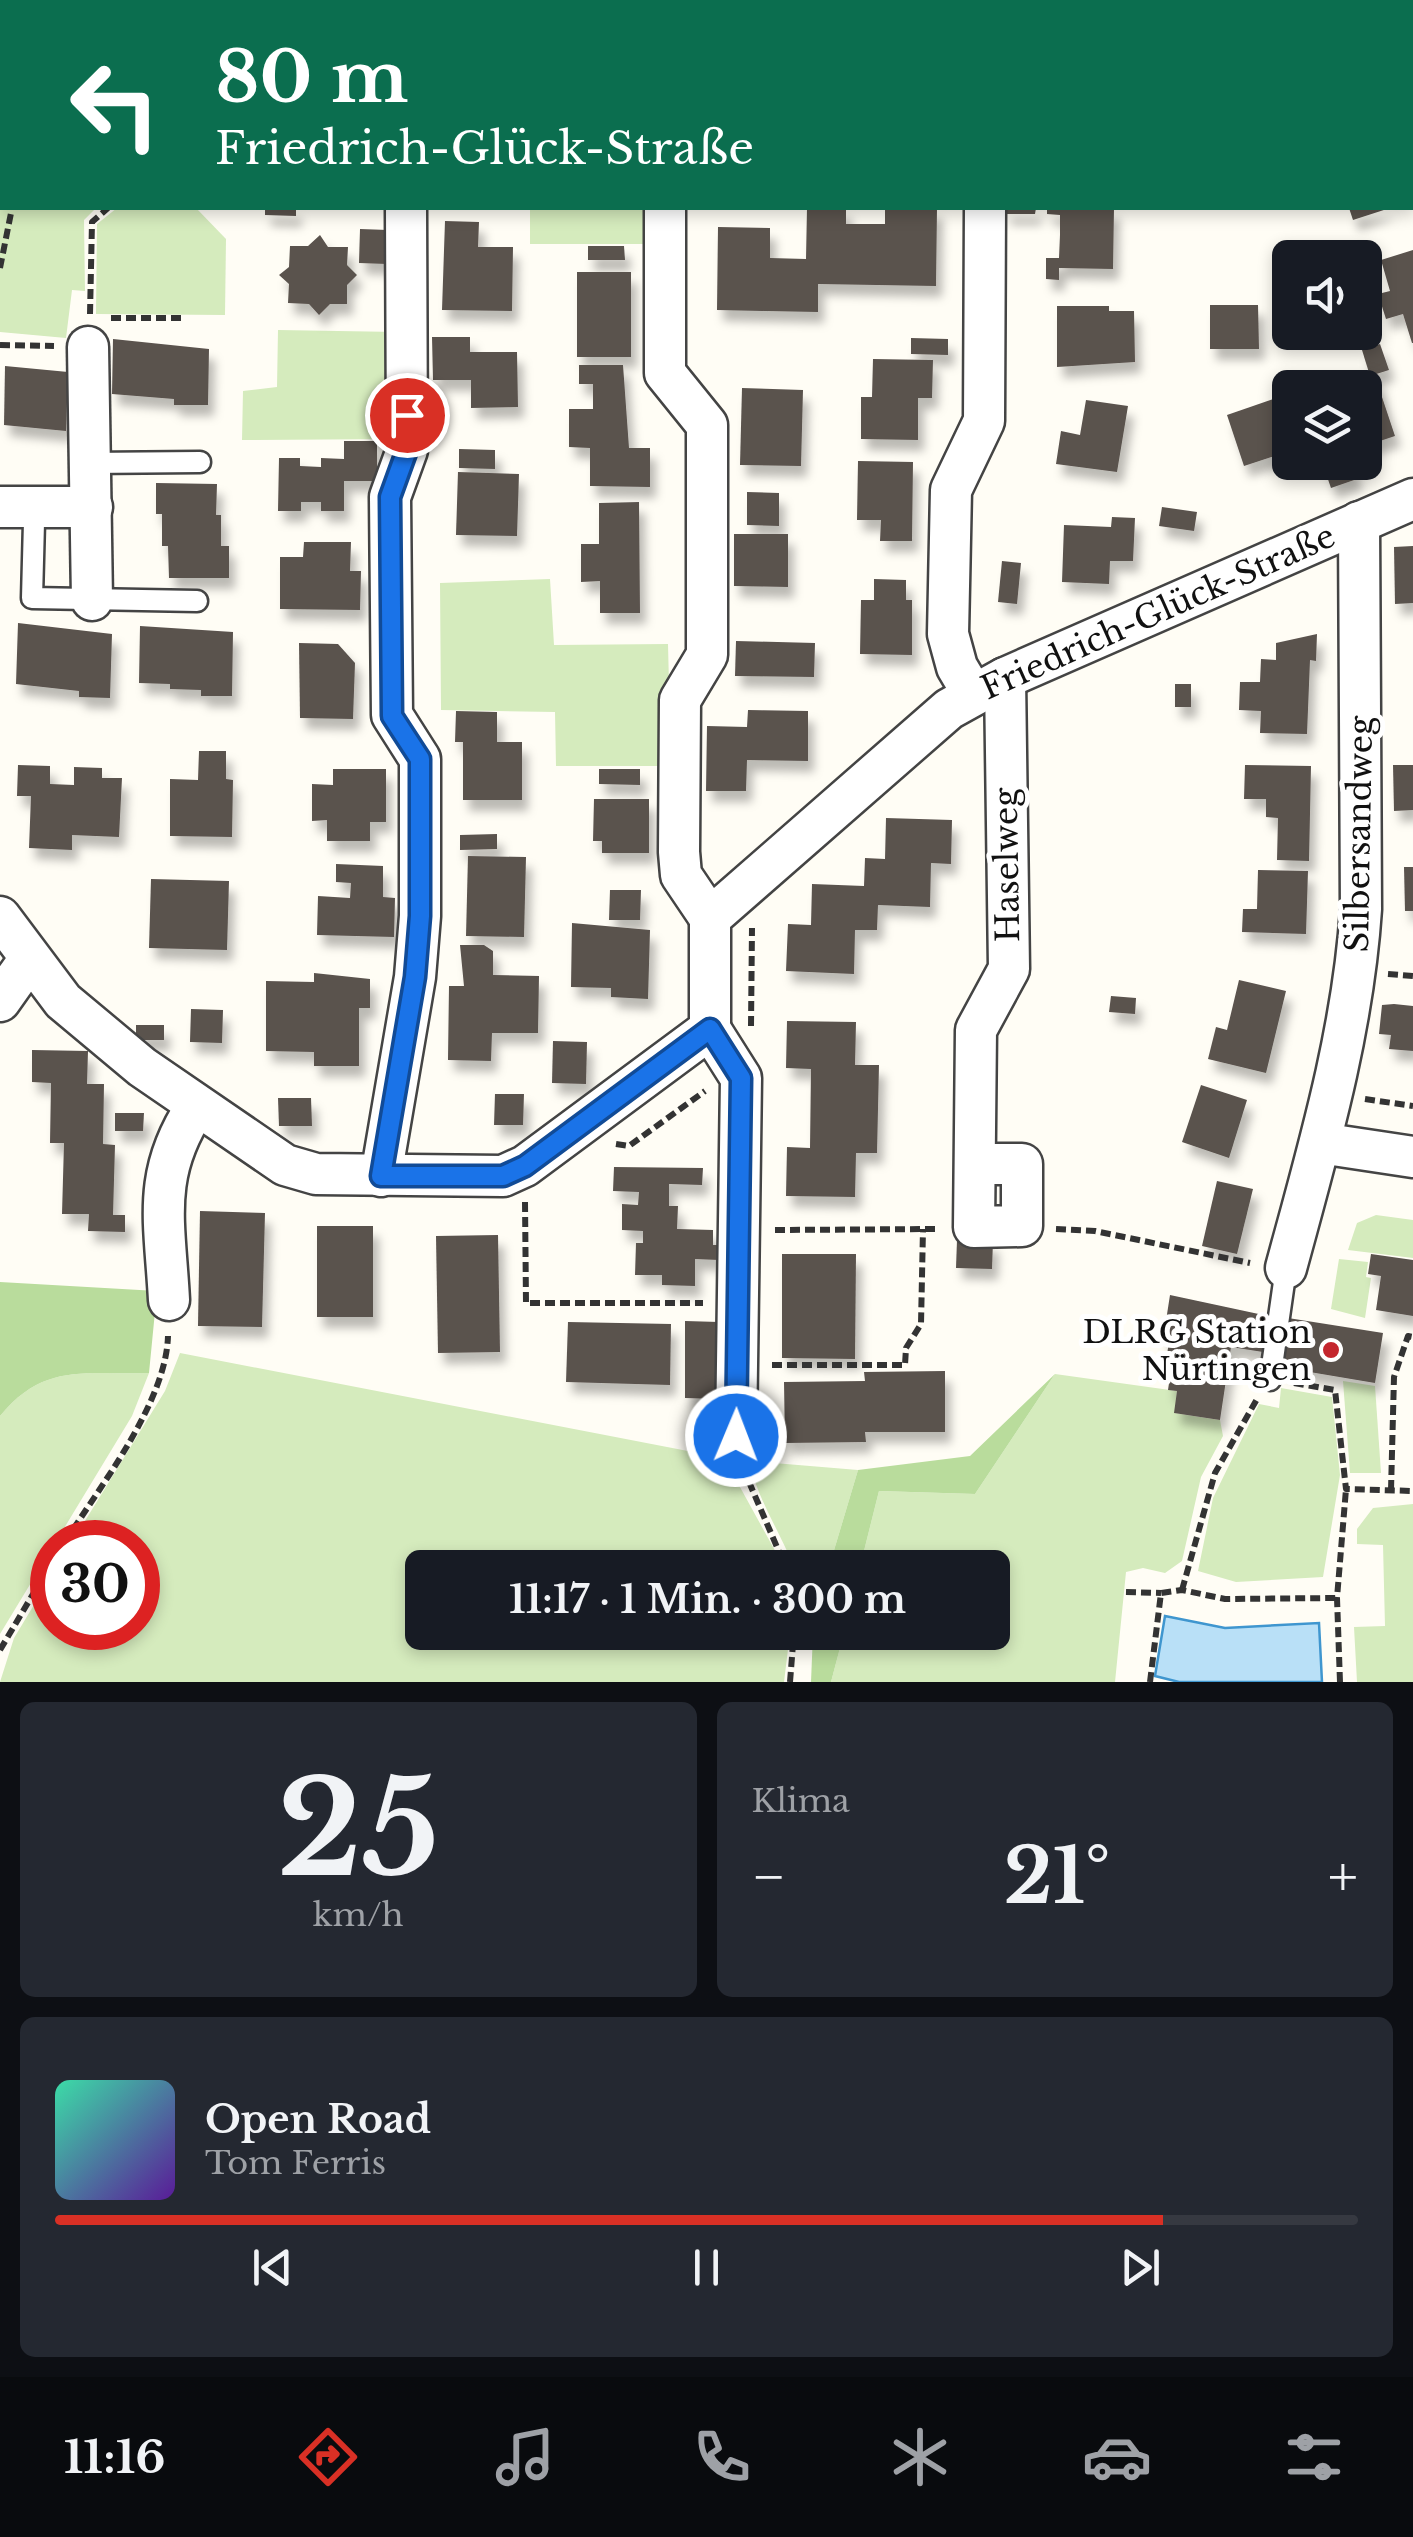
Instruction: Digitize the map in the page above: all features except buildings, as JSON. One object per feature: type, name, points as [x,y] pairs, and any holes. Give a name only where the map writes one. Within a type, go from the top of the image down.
[{"type":"street","points":[[381,1176],[415,977],[420,916],[420,759],[392,716],[390,497],[407,450],[406,210]]},
{"type":"street","points":[[665,210],[665,373],[707,425],[706,655],[680,700],[679,852],[681,875],[710,918],[710,1029],[741,1078],[736,1436]]},
{"type":"street","points":[[985,210],[984,421],[952,490],[948,634],[957,667],[989,686]]},
{"type":"street","points":[[89,332],[92,600]]},
{"type":"street","name":"Friedrich-Glück-Straße","points":[[710,918],[949,709],[989,686],[1413,499]]},
{"type":"street","points":[[17,514],[92,507]]},
{"type":"street","name":"Silbersandweg","points":[[1286,1268],[1332,1094],[1357,972],[1361,909],[1358,522]]},
{"type":"street","name":"Haselweg","points":[[975,1164],[976,1030],[1009,969],[989,686]]},
{"type":"street","points":[[0,917],[63,1001],[196,1107],[286,1164],[316,1174],[503,1176],[525,1166],[710,1029]]},
{"type":"street","points":[[0,1002],[29,960]]},
{"type":"street","points":[[169,1300],[163,1192],[173,1142],[196,1107]]},
{"type":"street","points":[[1320,1143],[1413,1157]]},
{"type":"lane","points":[[88,462],[200,462]]},
{"type":"lane","points":[[17,514],[32,598],[198,601]]},
{"type":"lane","points":[[1270,1380],[1286,1268]]},
{"type":"path","points":[[0,268],[12,210]]},
{"type":"path","points":[[91,285],[92,222],[106,210]]},
{"type":"path","points":[[89,332],[182,318]]},
{"type":"path","points":[[0,345],[44,346]]},
{"type":"path","points":[[736,1068],[751,1055],[752,882]]},
{"type":"path","points":[[1332,1094],[1413,1106]]},
{"type":"path","points":[[525,1166],[526,1303],[737,1303]]},
{"type":"path","points":[[771,1230],[923,1229],[920,1324],[906,1348],[905,1365],[787,1365]]},
{"type":"path","points":[[1095,1231],[1228,1260]]},
{"type":"path","points":[[78,1520],[161,1378],[169,1300]]},
{"type":"path","points":[[1391,1490],[1394,1376],[1408,1336],[1413,1337]]},
{"type":"path","points":[[1182,1590],[1214,1474],[1270,1380],[1335,1390],[1346,1489],[1337,1598],[1340,1682]]},
{"type":"path","points":[[736,1436],[741,1464],[778,1550]]},
{"type":"path","points":[[1346,1489],[1413,1491]]},
{"type":"path","points":[[1126,1592],[1182,1590],[1225,1599],[1337,1598]]},
{"type":"path","points":[[1150,1682],[1160,1592]]},
{"type":"path","points":[[0,1650],[30,1599]]},
{"type":"path","points":[[790,1682],[793,1650]]},
{"type":"green space","points":[[0,210],[94,210],[84,220],[85,291],[72,290],[66,338],[0,332]]},
{"type":"green space","points":[[114,210],[198,210],[226,239],[225,315],[96,314],[97,224]]},
{"type":"green space","points":[[530,210],[647,210],[647,244],[530,244]]},
{"type":"green space","points":[[278,330],[398,332],[399,439],[242,440],[243,391],[277,387]]},
{"type":"green space","points":[[550,579],[554,645],[668,644],[671,766],[556,766],[555,712],[441,710],[440,583]]},
{"type":"green space","points":[[1376,1215],[1413,1220],[1413,1258],[1348,1250],[1357,1223]]},
{"type":"green space","points":[[1339,1259],[1368,1262],[1366,1277],[1371,1278],[1365,1318],[1331,1309]]},
{"type":"green space","points":[[0,1282],[157,1291],[149,1373],[86,1373],[50,1379],[16,1399],[0,1416]]},
{"type":"green space","points":[[180,1353],[724,1458],[775,1550],[405,1550],[405,1650],[788,1650],[784,1682],[0,1682],[14,1638],[30,1611],[30,1650],[160,1650],[160,1520],[86,1520],[165,1391]]},
{"type":"green space","points":[[86,1373],[149,1373],[132,1416],[69,1520],[30,1520],[30,1584],[0,1634],[0,1416],[33,1387],[50,1379]]},
{"type":"green space","points":[[1055,1374],[1177,1391],[1175,1413],[1220,1420],[1223,1436],[1201,1477],[1182,1561],[1165,1573],[1143,1568],[1126,1572],[1115,1682],[831,1682],[839,1650],[1010,1650],[1010,1550],[864,1550],[879,1491],[975,1494]]},
{"type":"green space","points":[[1055,1374],[975,1494],[879,1491],[864,1550],[834,1550],[858,1470],[970,1456]]},
{"type":"green space","points":[[1343,1381],[1375,1386],[1381,1473],[1350,1473]]},
{"type":"green space","points":[[1281,1388],[1332,1397],[1340,1475],[1323,1577],[1236,1582],[1198,1571],[1213,1498],[1259,1404],[1279,1408]]},
{"type":"green space","points":[[749,1461],[858,1470],[834,1550],[786,1550]]},
{"type":"green space","points":[[1413,1504],[1413,1682],[1357,1682],[1354,1627],[1385,1626],[1383,1545],[1357,1544],[1357,1529],[1373,1508]]},
{"type":"green space","points":[[812,1650],[839,1650],[831,1682],[811,1682]]},
{"type":"water","points":[[1165,1616],[1225,1628],[1319,1623],[1322,1682],[1179,1682],[1155,1676]]},
{"type":"place","name":"DLRG Station Nürtingen","points":[[1331,1350]]},
{"type":"route","points":[[407,415],[407,450],[390,497],[392,716],[420,759],[420,916],[415,977],[381,1176],[503,1176],[525,1166],[710,1029],[741,1078],[736,1436]]}]
